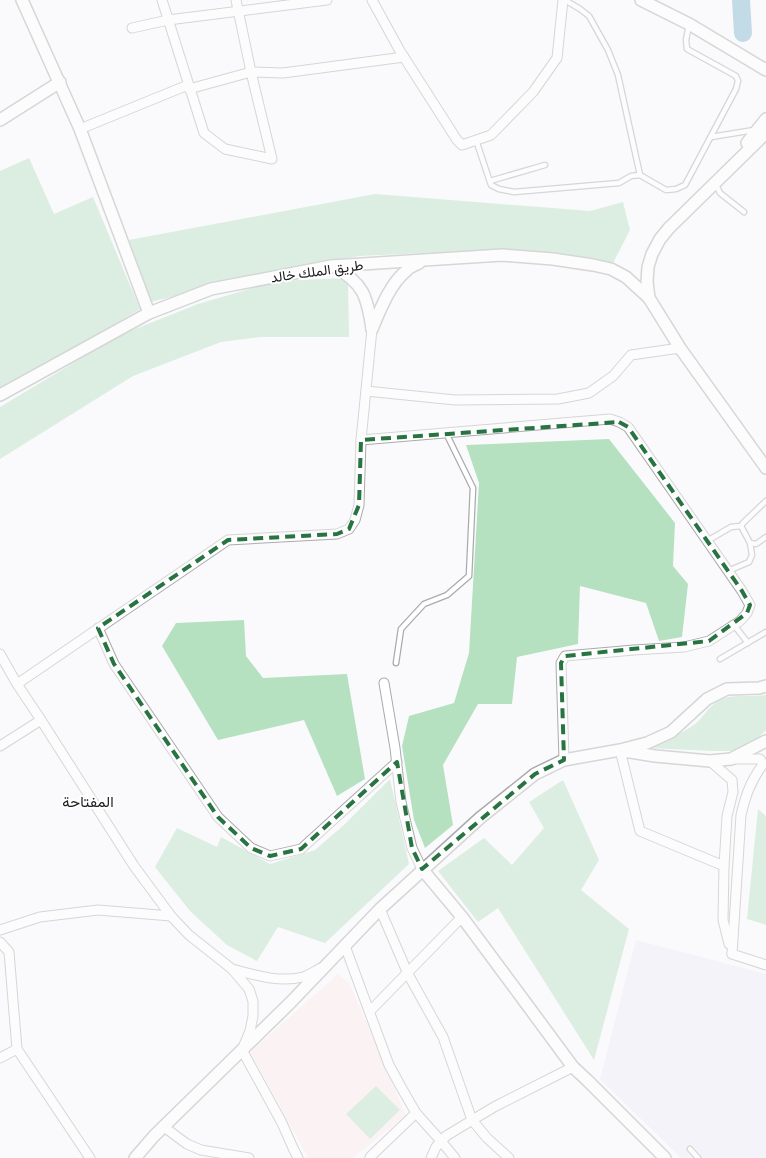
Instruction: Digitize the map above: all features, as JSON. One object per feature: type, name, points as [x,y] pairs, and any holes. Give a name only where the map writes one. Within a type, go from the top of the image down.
[{"type":"street","points":[[22,0],[80,129],[149,313]]},
{"type":"street","points":[[162,0],[204,133],[225,149],[272,159],[236,0]]},
{"type":"street","points":[[132,28],[168,20],[327,0]]},
{"type":"street","points":[[372,0],[404,57],[462,145],[491,135],[533,92],[557,58],[564,0]]},
{"type":"street","points":[[641,0],[689,24],[766,70]]},
{"type":"street","points":[[80,129],[189,87],[252,72],[283,73],[404,57]]},
{"type":"street","points":[[0,120],[60,82]]},
{"type":"street","points":[[766,119],[762,131],[712,187],[660,239],[648,266],[647,282],[649,298],[680,348],[766,468]]},
{"type":"street","name":"طريق الملك خالد","points":[[0,395],[149,313],[211,289],[332,266],[502,255],[553,259],[611,269],[626,277],[649,298]]},
{"type":"street","points":[[372,329],[382,304],[397,280],[406,270],[420,262],[448,259]]},
{"type":"street","points":[[17,684],[228,540],[337,534],[349,528],[355,520],[359,505],[361,440],[372,329],[369,309],[363,291],[346,274],[332,266]]},
{"type":"street","points":[[366,391],[455,400],[558,399],[589,393],[613,376],[631,355],[680,348]]},
{"type":"street","points":[[361,440],[610,419],[619,422],[628,427],[742,591],[750,605],[746,614],[740,621],[709,641],[684,647],[566,656],[561,663],[564,760]]},
{"type":"street","points":[[98,628],[114,664],[218,817],[251,848],[270,856],[301,850],[396,762]]},
{"type":"street","points":[[0,654],[17,684],[134,866],[171,916],[189,935],[232,969],[249,989],[253,1001],[253,1016],[242,1050]]},
{"type":"street","points":[[384,683],[401,802],[412,848],[422,869],[462,917],[572,1067],[664,1158]]},
{"type":"street","points":[[135,1158],[164,1126],[290,1003],[380,909],[480,818],[535,774],[564,760],[647,743],[670,732],[707,699],[727,689],[766,686]]},
{"type":"street","points":[[0,746],[41,720]]},
{"type":"street","points":[[732,759],[766,740]]},
{"type":"street","points":[[620,750],[655,756],[710,761],[760,759],[763,764],[746,793],[741,815],[732,954]]},
{"type":"street","points":[[620,750],[640,831],[724,866]]},
{"type":"street","points":[[710,761],[732,780],[733,792],[727,816],[723,920],[732,954]]},
{"type":"street","points":[[380,909],[408,974],[443,1036],[472,1120],[487,1138],[509,1158]]},
{"type":"street","points":[[0,930],[40,917],[98,910],[171,916]]},
{"type":"street","points":[[370,1012],[462,917]]},
{"type":"street","points":[[0,942],[9,952],[17,1049],[90,1158]]},
{"type":"street","points":[[345,946],[389,1065],[416,1114],[456,1158]]},
{"type":"street","points":[[732,954],[766,965]]},
{"type":"street","points":[[232,969],[258,976],[289,979],[304,976],[324,967]]},
{"type":"street","points":[[0,1058],[17,1049]]},
{"type":"street","points":[[242,1050],[282,1123],[298,1158]]},
{"type":"street","points":[[431,1158],[436,1146],[446,1136],[494,1107],[572,1067]]},
{"type":"street","points":[[369,1158],[416,1114]]},
{"type":"street","points":[[164,1126],[187,1144],[201,1150],[249,1158]]},
{"type":"lane","points":[[564,0],[589,16],[608,50],[618,75],[640,175]]},
{"type":"lane","points":[[476,140],[491,185],[499,189],[514,192],[619,183],[631,176],[640,175],[666,190],[676,189],[685,185],[738,82],[736,76],[687,49],[686,40],[689,24]]},
{"type":"lane","points":[[711,137],[762,131]]},
{"type":"lane","points":[[490,180],[545,165]]},
{"type":"lane","points":[[712,187],[744,212]]},
{"type":"lane","points":[[396,663],[401,629],[424,604],[447,595],[469,576],[473,488],[446,433]]},
{"type":"lane","points":[[742,526],[766,501]]},
{"type":"lane","points":[[707,541],[731,527],[742,526]]},
{"type":"lane","points":[[728,571],[749,562],[752,555],[750,543],[742,526]]},
{"type":"lane","points":[[750,543],[756,544],[766,537]]},
{"type":"lane","points":[[734,625],[748,643]]},
{"type":"lane","points":[[720,659],[766,632]]},
{"type":"lane","points":[[690,1149],[698,1158]]},
{"type":"highlighted area","points":[[619,422],[628,427],[742,591],[750,605],[747,613],[709,641],[565,656],[561,663],[564,760],[535,774],[422,869],[412,848],[397,762],[301,849],[270,856],[251,848],[218,817],[114,664],[98,628],[228,540],[337,534],[349,529],[359,505],[361,440]]},
{"type":"shaded area","points":[[636,940],[766,974],[766,1158],[681,1158],[600,1079]]},
{"type":"shaded area","points":[[338,974],[350,984],[406,1115],[353,1158],[308,1158],[250,1052]]},
{"type":"green space","points":[[29,158],[54,214],[93,197],[140,309],[0,392],[0,171]]},
{"type":"green space","points":[[375,194],[590,211],[623,202],[630,230],[612,265],[493,250],[359,256],[257,275],[151,302],[129,240]]},
{"type":"green space","points":[[348,278],[349,337],[260,337],[221,342],[133,376],[0,459],[0,407],[120,335],[198,304],[276,281]]},
{"type":"green space","points":[[609,439],[675,523],[673,566],[688,584],[682,637],[659,641],[646,603],[580,586],[578,644],[517,657],[512,704],[478,704],[443,765],[453,825],[425,848],[414,820],[402,746],[409,716],[454,703],[469,653],[479,483],[466,445]]},
{"type":"green space","points":[[244,620],[246,656],[263,678],[347,674],[365,779],[337,796],[304,720],[218,740],[162,646],[176,623]]},
{"type":"green space","points":[[766,695],[766,730],[755,741],[733,751],[646,748],[689,728],[720,700],[737,696]]},
{"type":"green space","points":[[390,779],[409,864],[325,943],[278,927],[257,961],[227,945],[190,911],[155,867],[177,828],[217,847],[221,837],[270,864],[315,850],[345,824]]},
{"type":"green space","points":[[563,780],[599,860],[581,890],[629,929],[594,1060],[498,908],[478,922],[438,871],[484,838],[512,865],[544,828],[529,802]]},
{"type":"green space","points":[[758,809],[766,816],[766,925],[747,919]]},
{"type":"green space","points":[[376,1086],[400,1110],[370,1139],[346,1114]]},
{"type":"waterway","points":[[741,0],[743,33]]},
{"type":"district","name":"المفتاحة","points":[[88,802]]}]
